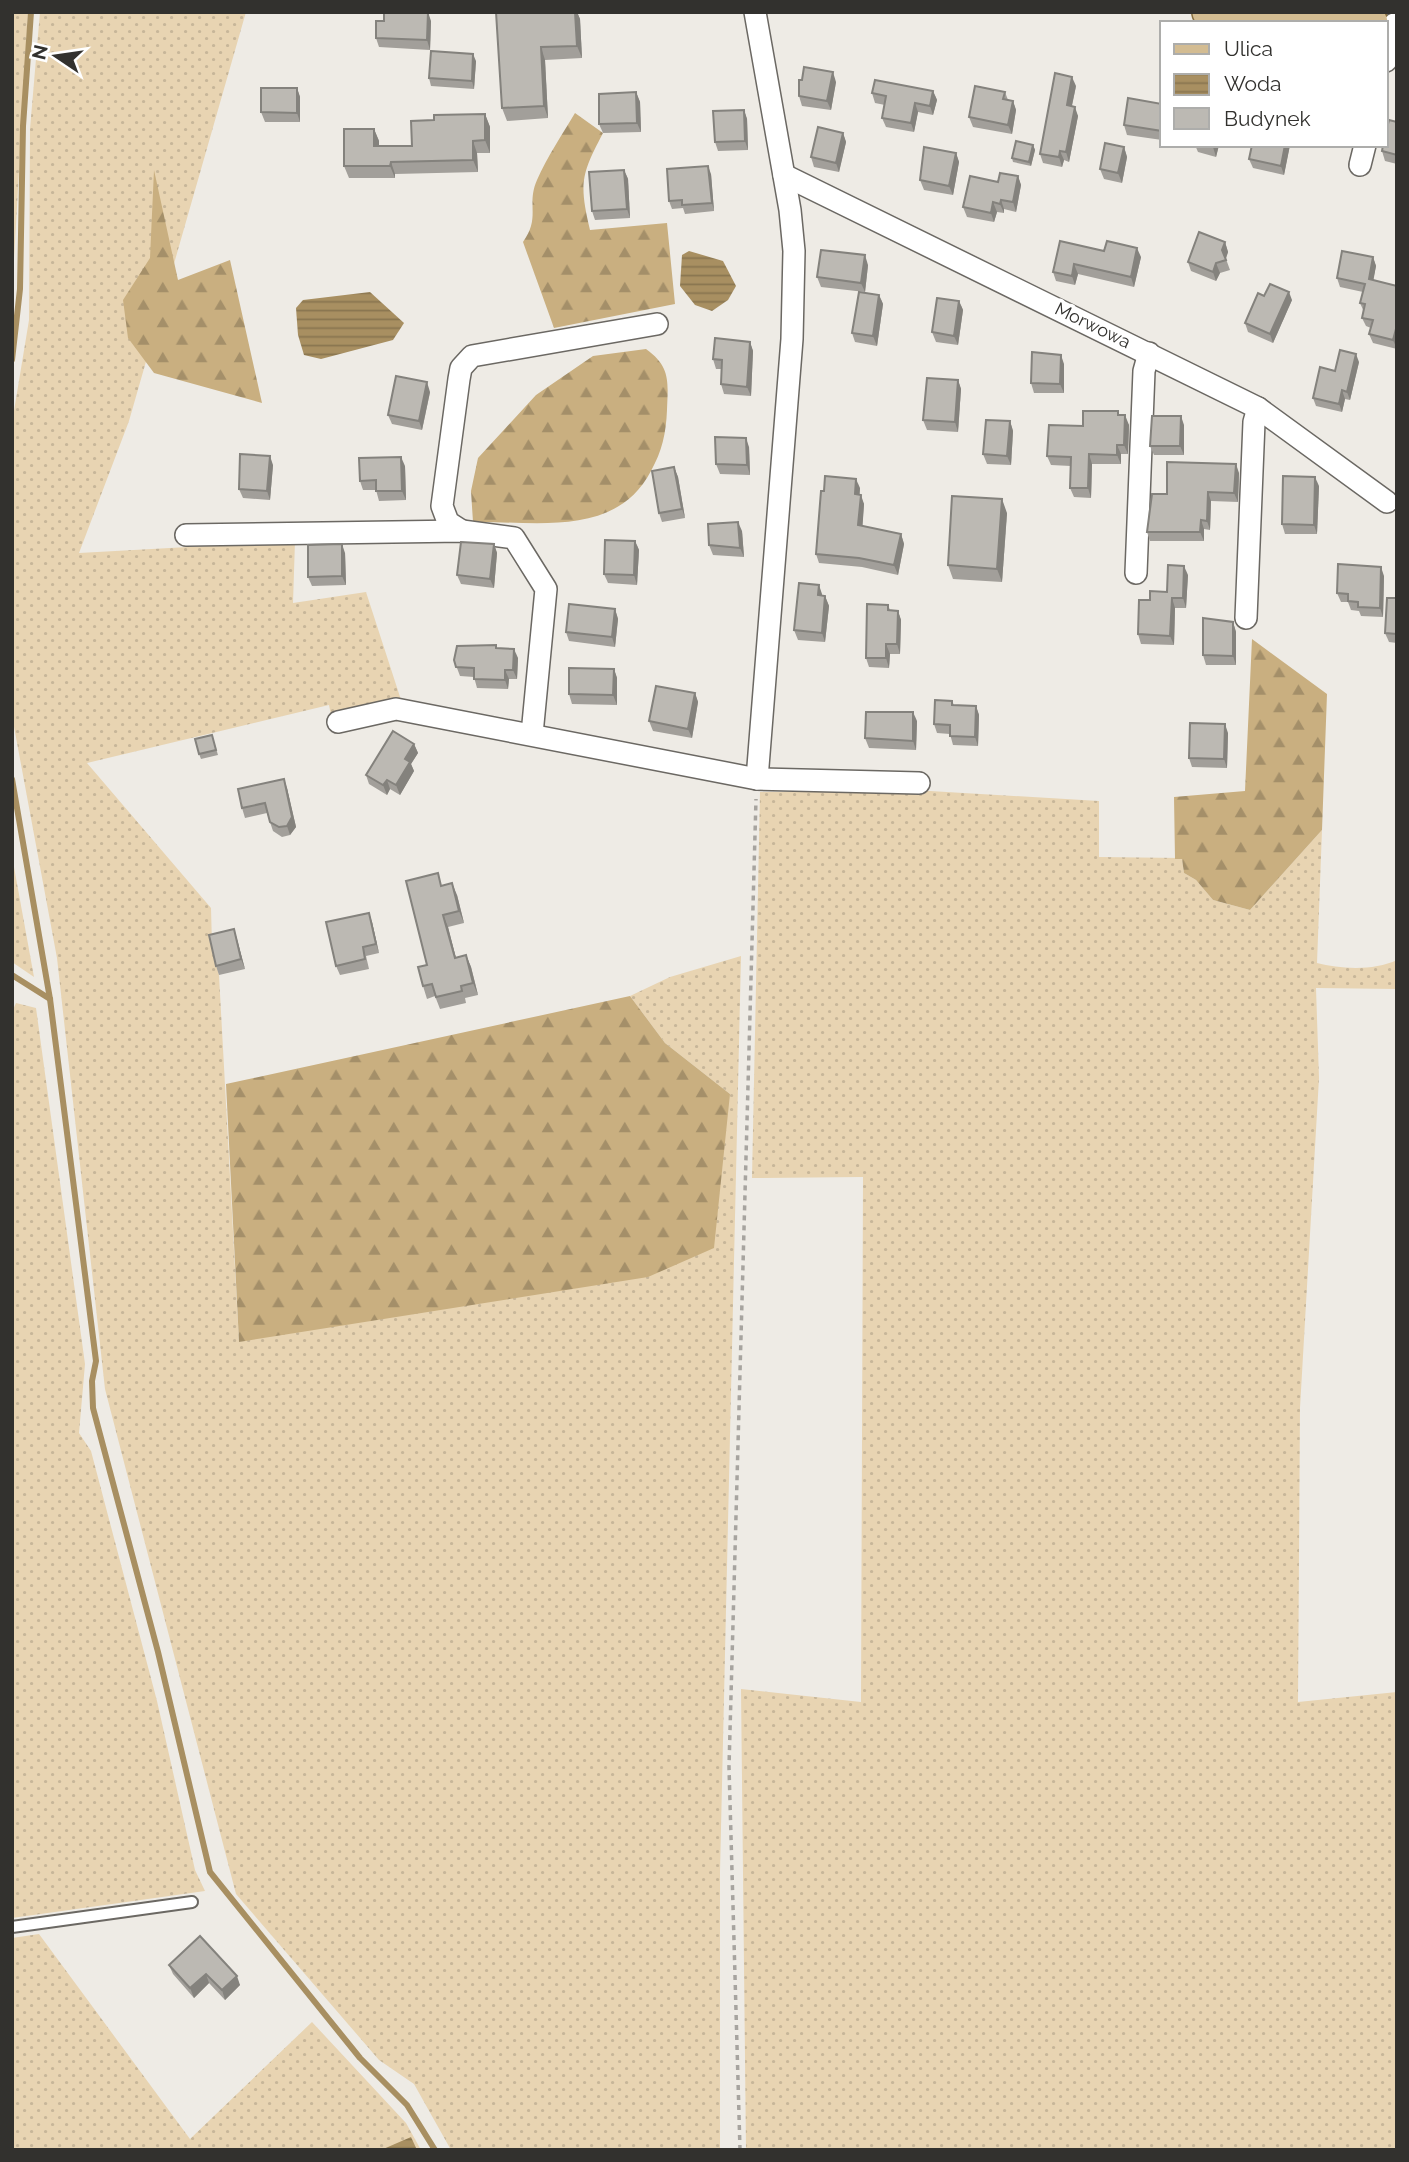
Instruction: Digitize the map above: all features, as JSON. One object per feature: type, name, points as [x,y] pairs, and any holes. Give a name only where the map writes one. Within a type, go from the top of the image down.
[{"type":"main road","points":[[1210,12],[1312,15],[1362,21]]},
{"type":"street","points":[[755,12],[784,175],[794,251],[793,339],[757,779]]},
{"type":"street","name":"Morwowa","points":[[784,175],[1258,408],[1298,434],[1387,502]]},
{"type":"street","points":[[462,531],[448,522],[442,506],[461,368],[472,356],[657,324]]},
{"type":"street","points":[[1136,573],[1144,371],[1149,353]]},
{"type":"street","points":[[1246,618],[1254,422],[1258,408]]},
{"type":"street","points":[[186,535],[462,531],[514,538],[546,589],[532,734]]},
{"type":"street","points":[[338,722],[396,709],[757,779],[919,783]]},
{"type":"lane","points":[[12,1927],[192,1902]]},
{"type":"path","points":[[740,2150],[729,1767],[757,779]]},
{"type":"shaded area","points":[[12,12],[28,12],[12,295]]},
{"type":"shaded area","points":[[40,12],[246,12],[129,421],[79,553],[295,541],[293,603],[366,592],[402,703],[331,715],[329,705],[87,763],[211,908],[212,945],[219,975],[239,1342],[730,1094],[665,1043],[630,996],[670,977],[741,956],[720,1872],[720,2150],[451,2150],[414,2084],[379,2060],[236,1894],[105,1389],[57,958],[12,716],[12,423],[29,320],[30,129]]},
{"type":"shaded area","points":[[930,791],[1099,801],[1099,857],[1182,858],[1184,873],[1196,880],[1213,900],[1250,910],[1322,830],[1317,963],[1357,968],[1388,964],[1397,960],[1397,989],[1316,988],[1319,1078],[1300,1408],[1298,1702],[1397,1692],[1397,2150],[746,2150],[741,1689],[861,1702],[863,1177],[752,1178],[760,792]]},
{"type":"shaded area","points":[[12,856],[34,977],[12,962]]},
{"type":"shaded area","points":[[16,1003],[36,1008],[85,1364],[79,1433],[91,1451],[157,1701],[195,1870],[205,1891],[12,1918],[12,1012]]},
{"type":"shaded area","points":[[39,1934],[190,2139],[312,2022],[406,2123],[421,2150],[12,2150],[12,1938]]},
{"type":"green space","points":[[575,113],[603,133],[590,159],[584,180],[584,201],[590,230],[667,223],[675,304],[554,328],[523,242],[531,225],[537,180]]},
{"type":"green space","points":[[154,170],[178,280],[230,260],[262,403],[154,373],[128,338],[123,300],[150,258]]},
{"type":"green space","points":[[646,349],[664,369],[668,391],[663,442],[651,471],[636,492],[617,507],[596,516],[572,521],[473,522],[471,491],[478,458],[536,395],[593,356]]},
{"type":"green space","points":[[1252,639],[1327,694],[1322,830],[1250,910],[1213,900],[1196,880],[1184,873],[1182,859],[1175,859],[1174,797],[1245,791]]},
{"type":"green space","points":[[630,996],[665,1043],[730,1094],[714,1248],[648,1277],[239,1342],[226,1084]]},
{"type":"water","points":[[689,251],[723,261],[736,286],[728,300],[712,311],[695,305],[680,286],[682,255]]},
{"type":"water","points":[[370,292],[404,323],[393,340],[321,359],[304,355],[298,335],[296,308],[303,300]]},
{"type":"water","points":[[411,2137],[417,2150],[381,2150]]},
{"type":"building","points":[[384,12],[428,12],[427,40],[376,38],[376,21],[384,21]]},
{"type":"building","points":[[496,12],[575,12],[577,46],[541,47],[544,106],[502,108]]},
{"type":"building","points":[[431,51],[473,54],[472,81],[429,78]]},
{"type":"building","points":[[804,67],[833,72],[827,101],[799,96],[799,80],[802,80]]},
{"type":"building","points":[[1055,73],[1072,77],[1067,105],[1075,107],[1066,152],[1060,151],[1059,157],[1040,154]]},
{"type":"building","points":[[875,80],[933,91],[930,106],[915,103],[911,123],[882,118],[886,96],[872,93]]},
{"type":"building","points":[[975,86],[1005,92],[1003,99],[1013,101],[1008,125],[969,117]]},
{"type":"building","points":[[261,88],[297,88],[297,113],[261,112]]},
{"type":"building","points":[[636,92],[637,123],[599,124],[599,94]]},
{"type":"building","points":[[1128,98],[1160,104],[1160,131],[1124,125]]},
{"type":"building","points":[[744,110],[745,141],[715,142],[713,111]]},
{"type":"building","points":[[485,114],[485,140],[473,141],[473,160],[391,162],[390,166],[344,166],[344,129],[374,129],[374,146],[412,146],[411,121],[434,120],[434,115]]},
{"type":"building","points":[[1389,120],[1397,122],[1397,155],[1382,151],[1383,147],[1388,147]]},
{"type":"building","points":[[818,127],[843,133],[836,163],[811,157]]},
{"type":"building","points":[[1016,141],[1033,145],[1029,162],[1012,158]]},
{"type":"building","points":[[1105,143],[1124,147],[1118,173],[1100,169]]},
{"type":"building","points":[[924,147],[956,153],[949,186],[920,180]]},
{"type":"building","points":[[1252,147],[1285,147],[1281,166],[1249,159]]},
{"type":"building","points":[[708,166],[712,203],[682,205],[682,200],[669,201],[667,169]]},
{"type":"building","points":[[624,170],[627,209],[592,211],[589,172]]},
{"type":"building","points":[[1000,173],[1018,176],[1013,202],[993,202],[991,213],[963,207],[970,176],[998,182]]},
{"type":"building","points":[[1199,232],[1225,242],[1222,250],[1226,260],[1216,263],[1213,272],[1188,262]]},
{"type":"building","points":[[1060,241],[1104,251],[1107,241],[1137,248],[1131,277],[1074,264],[1072,276],[1053,272]]},
{"type":"building","points":[[821,250],[865,255],[861,283],[817,277]]},
{"type":"building","points":[[1342,251],[1373,257],[1369,279],[1397,286],[1397,325],[1393,340],[1369,334],[1373,320],[1362,318],[1365,304],[1360,303],[1365,284],[1337,278]]},
{"type":"building","points":[[1270,284],[1289,292],[1270,334],[1245,323],[1258,293],[1264,296]]},
{"type":"building","points":[[859,292],[879,295],[873,336],[852,333]]},
{"type":"building","points":[[937,298],[959,301],[954,336],[932,332]]},
{"type":"building","points":[[715,338],[750,342],[747,387],[721,384],[722,360],[713,359]]},
{"type":"building","points":[[1340,350],[1356,354],[1347,392],[1342,390],[1339,404],[1313,398],[1320,367],[1335,371]]},
{"type":"building","points":[[1032,352],[1061,355],[1060,384],[1031,383]]},
{"type":"building","points":[[396,376],[427,382],[419,421],[388,415]]},
{"type":"building","points":[[927,378],[958,380],[955,422],[923,420]]},
{"type":"building","points":[[1083,411],[1118,411],[1118,415],[1125,415],[1124,445],[1117,445],[1117,455],[1089,454],[1088,488],[1070,488],[1071,457],[1047,456],[1049,425],[1083,426]]},
{"type":"building","points":[[1152,416],[1181,416],[1180,446],[1150,446]]},
{"type":"building","points":[[986,420],[1010,421],[1007,456],[983,454]]},
{"type":"building","points":[[715,437],[746,438],[747,465],[716,464]]},
{"type":"building","points":[[240,454],[270,456],[267,491],[239,489]]},
{"type":"building","points":[[401,457],[402,491],[376,491],[376,480],[360,481],[359,458]]},
{"type":"building","points":[[1167,462],[1236,464],[1234,493],[1208,492],[1207,521],[1201,520],[1200,532],[1147,532],[1152,494],[1167,494]]},
{"type":"building","points":[[674,467],[682,509],[659,513],[652,471]]},
{"type":"building","points":[[825,476],[856,479],[855,494],[861,495],[858,525],[901,534],[894,565],[816,554],[821,491],[824,491]]},
{"type":"building","points":[[1283,476],[1315,477],[1314,525],[1282,524]]},
{"type":"building","points":[[952,496],[1002,499],[997,569],[948,565]]},
{"type":"building","points":[[738,522],[740,548],[709,545],[708,524]]},
{"type":"building","points":[[605,540],[635,541],[634,575],[604,574]]},
{"type":"building","points":[[461,542],[494,544],[490,579],[457,575]]},
{"type":"building","points":[[342,544],[342,576],[308,577],[308,545]]},
{"type":"building","points":[[1338,564],[1381,567],[1380,608],[1358,607],[1358,602],[1348,601],[1348,594],[1337,593]]},
{"type":"building","points":[[1168,565],[1184,566],[1183,598],[1172,598],[1170,636],[1138,634],[1139,600],[1150,600],[1150,591],[1167,592]]},
{"type":"building","points":[[799,583],[819,585],[818,595],[825,596],[822,633],[794,630]]},
{"type":"building","points":[[1387,598],[1397,598],[1397,634],[1385,633]]},
{"type":"building","points":[[569,604],[615,609],[612,637],[566,632]]},
{"type":"building","points":[[867,604],[888,605],[888,610],[898,611],[897,644],[886,644],[886,658],[866,658]]},
{"type":"building","points":[[1203,618],[1233,622],[1233,656],[1203,655]]},
{"type":"building","points":[[496,645],[496,648],[514,649],[513,670],[505,670],[505,680],[474,679],[474,668],[456,667],[454,660],[457,646]]},
{"type":"building","points":[[569,668],[614,669],[613,695],[569,694]]},
{"type":"building","points":[[656,686],[695,693],[688,729],[649,721]]},
{"type":"building","points":[[935,700],[952,701],[952,705],[976,706],[975,737],[950,736],[950,725],[934,724]]},
{"type":"building","points":[[866,712],[913,712],[913,741],[865,738]]},
{"type":"building","points":[[1190,723],[1225,724],[1224,759],[1189,758]]},
{"type":"building","points":[[393,731],[414,744],[405,759],[410,762],[396,785],[387,780],[383,785],[366,775]]},
{"type":"building","points":[[212,735],[216,750],[199,754],[195,739]]},
{"type":"building","points":[[284,779],[292,817],[287,826],[279,827],[270,822],[265,803],[242,808],[238,789]]},
{"type":"building","points":[[438,873],[441,886],[452,883],[459,911],[443,915],[455,958],[466,955],[473,983],[461,986],[462,991],[436,997],[432,984],[423,986],[418,967],[427,965],[406,881]]},
{"type":"building","points":[[369,913],[376,944],[363,947],[365,959],[336,966],[326,922]]},
{"type":"building","points":[[234,929],[241,959],[216,966],[209,935]]},
{"type":"building","points":[[200,1936],[237,1976],[222,1990],[206,1974],[190,1988],[169,1965]]},
{"type":"waterway","points":[[12,360],[20,289],[23,126],[31,12]]},
{"type":"waterway","points":[[12,779],[50,999],[96,1361],[92,1381],[93,1408],[158,1652],[210,1872],[360,2058],[407,2105],[435,2150]]},
{"type":"waterway","points":[[12,975],[50,999]]}]
